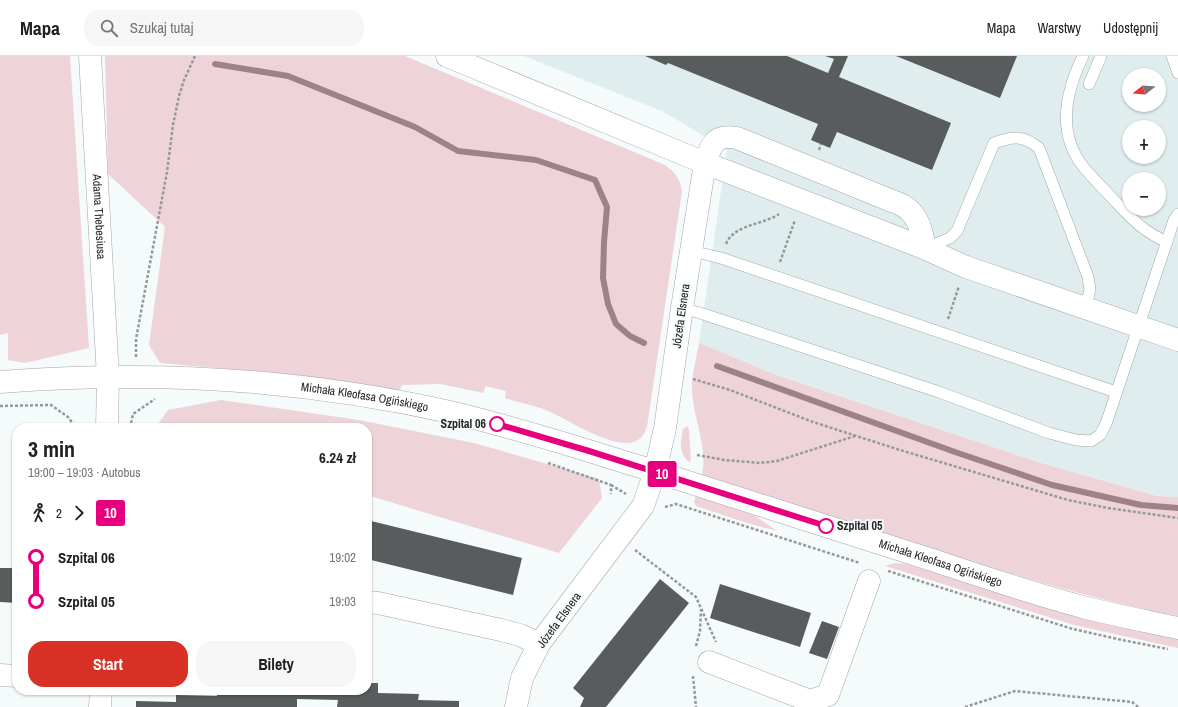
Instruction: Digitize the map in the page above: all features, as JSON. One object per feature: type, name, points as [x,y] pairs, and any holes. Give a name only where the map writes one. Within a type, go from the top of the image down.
[{"type":"street","name":"Adama Thebesiusa","points":[[90,56],[108,377],[107,423]]},
{"type":"street","points":[[447,56],[705,163],[924,248],[966,267],[1178,340]]},
{"type":"street","name":"Józefa Elsnera","points":[[516,707],[522,678],[539,644],[642,506],[655,472],[665,428],[705,163],[711,147],[718,139],[727,136],[737,138],[892,201],[909,210],[919,224],[924,236],[924,248]]},
{"type":"street","name":"Michała Kleofasa Ogińskiego","points":[[0,382],[56,378],[108,377],[217,378],[295,385],[372,397],[455,413],[524,431],[948,566],[1081,606],[1127,618],[1178,628]]},
{"type":"street","points":[[713,653],[810,701],[828,695],[868,573]]},
{"type":"street","points":[[372,602],[501,630],[520,635],[539,644]]},
{"type":"street","points":[[0,675],[12,676]]},
{"type":"street","points":[[100,695],[100,707]]},
{"type":"lane","points":[[1083,56],[1078,66],[1068,98],[1066,114],[1067,131],[1072,149],[1082,166],[1138,226],[1167,242]]},
{"type":"lane","points":[[1089,84],[1101,56]]},
{"type":"lane","points":[[1172,56],[1178,73]]},
{"type":"lane","points":[[924,248],[950,238],[957,231],[994,143],[1009,138],[1030,140],[1039,148],[1088,277],[1090,290],[1085,308]]},
{"type":"lane","points":[[682,308],[939,392],[1050,433],[1076,440],[1091,441],[1100,435],[1106,424],[1174,220],[1178,214]]},
{"type":"lane","points":[[691,251],[721,258],[1116,392]]},
{"type":"path","points":[[135,362],[136,340],[167,172],[173,125],[184,80],[195,56]]},
{"type":"path","points":[[724,250],[728,238],[742,229],[778,216],[798,199]]},
{"type":"path","points":[[943,333],[966,267]]},
{"type":"path","points":[[688,378],[730,390],[813,422],[1068,500],[1114,510],[1178,518]]},
{"type":"path","points":[[131,423],[133,414],[156,398]]},
{"type":"path","points":[[0,406],[51,405],[68,417],[72,423]]},
{"type":"path","points":[[697,455],[725,460],[760,463],[777,462],[856,435]]},
{"type":"path","points":[[544,461],[611,485],[611,494]]},
{"type":"path","points":[[662,510],[665,507],[676,504],[868,573]]},
{"type":"path","points":[[632,548],[696,597],[713,653]]},
{"type":"path","points":[[965,707],[1015,691],[1132,702],[1138,707]]},
{"type":"shaded area","points":[[0,56],[70,56],[89,348],[25,363],[8,360],[8,333],[0,335]]},
{"type":"shaded area","points":[[105,56],[405,56],[665,165],[672,170],[676,176],[682,191],[647,427],[643,436],[638,440],[629,443],[606,439],[545,410],[505,398],[506,391],[485,386],[484,393],[440,384],[402,385],[400,390],[296,375],[160,363],[149,345],[165,227],[108,174]]},
{"type":"shaded area","points":[[524,56],[1178,56],[1178,497],[1157,496],[1038,462],[779,376],[699,343],[727,150],[664,112]]},
{"type":"shaded area","points":[[699,343],[779,376],[1038,462],[1157,496],[1178,497],[1178,616],[1089,596],[1031,580],[914,544],[702,475],[702,443],[692,389],[693,373]]},
{"type":"shaded area","points":[[221,400],[359,420],[474,443],[599,479],[602,498],[559,553],[372,497],[372,423],[159,423],[168,410]]},
{"type":"shaded area","points":[[687,426],[689,430],[691,460],[689,462],[683,455],[681,446],[683,429]]},
{"type":"shaded area","points":[[696,496],[754,515],[777,531],[747,523],[696,506],[694,502]]},
{"type":"shaded area","points":[[894,563],[906,564],[1079,617],[1178,639],[1178,648],[1074,625],[885,566]]},
{"type":"building","points":[[645,56],[787,56],[828,73],[834,59],[825,56],[848,56],[839,77],[951,123],[932,170],[837,132],[830,148],[811,140],[818,124],[668,63],[666,65]]},
{"type":"building","points":[[896,56],[1017,56],[1000,98]]},
{"type":"building","points":[[372,521],[522,558],[513,595],[372,560]]},
{"type":"building","points":[[0,568],[12,568],[12,603],[0,602]]},
{"type":"building","points":[[660,579],[689,603],[606,707],[580,707],[584,698],[573,688]]},
{"type":"building","points":[[720,584],[811,613],[800,647],[710,618]]},
{"type":"building","points":[[822,621],[839,627],[827,659],[809,653]]},
{"type":"building","points":[[372,683],[378,683],[378,693],[419,694],[418,700],[459,701],[459,707],[337,707],[338,700],[297,699],[297,707],[136,707],[136,701],[176,702],[176,695],[372,695]]},
{"type":"waterway","points":[[215,64],[288,76],[415,127],[458,151],[536,160],[595,180],[607,207],[603,278],[608,304],[616,324],[630,336],[644,343]]},
{"type":"waterway","points":[[717,366],[955,452],[1052,485],[1141,505],[1178,508]]},
{"type":"bus line","name":"10","points":[[497,424],[589,451],[826,526]]},
{"type":"place","name":"Szpital 06","points":[[497,424]]},
{"type":"place","name":"Szpital 05","points":[[826,526]]}]
